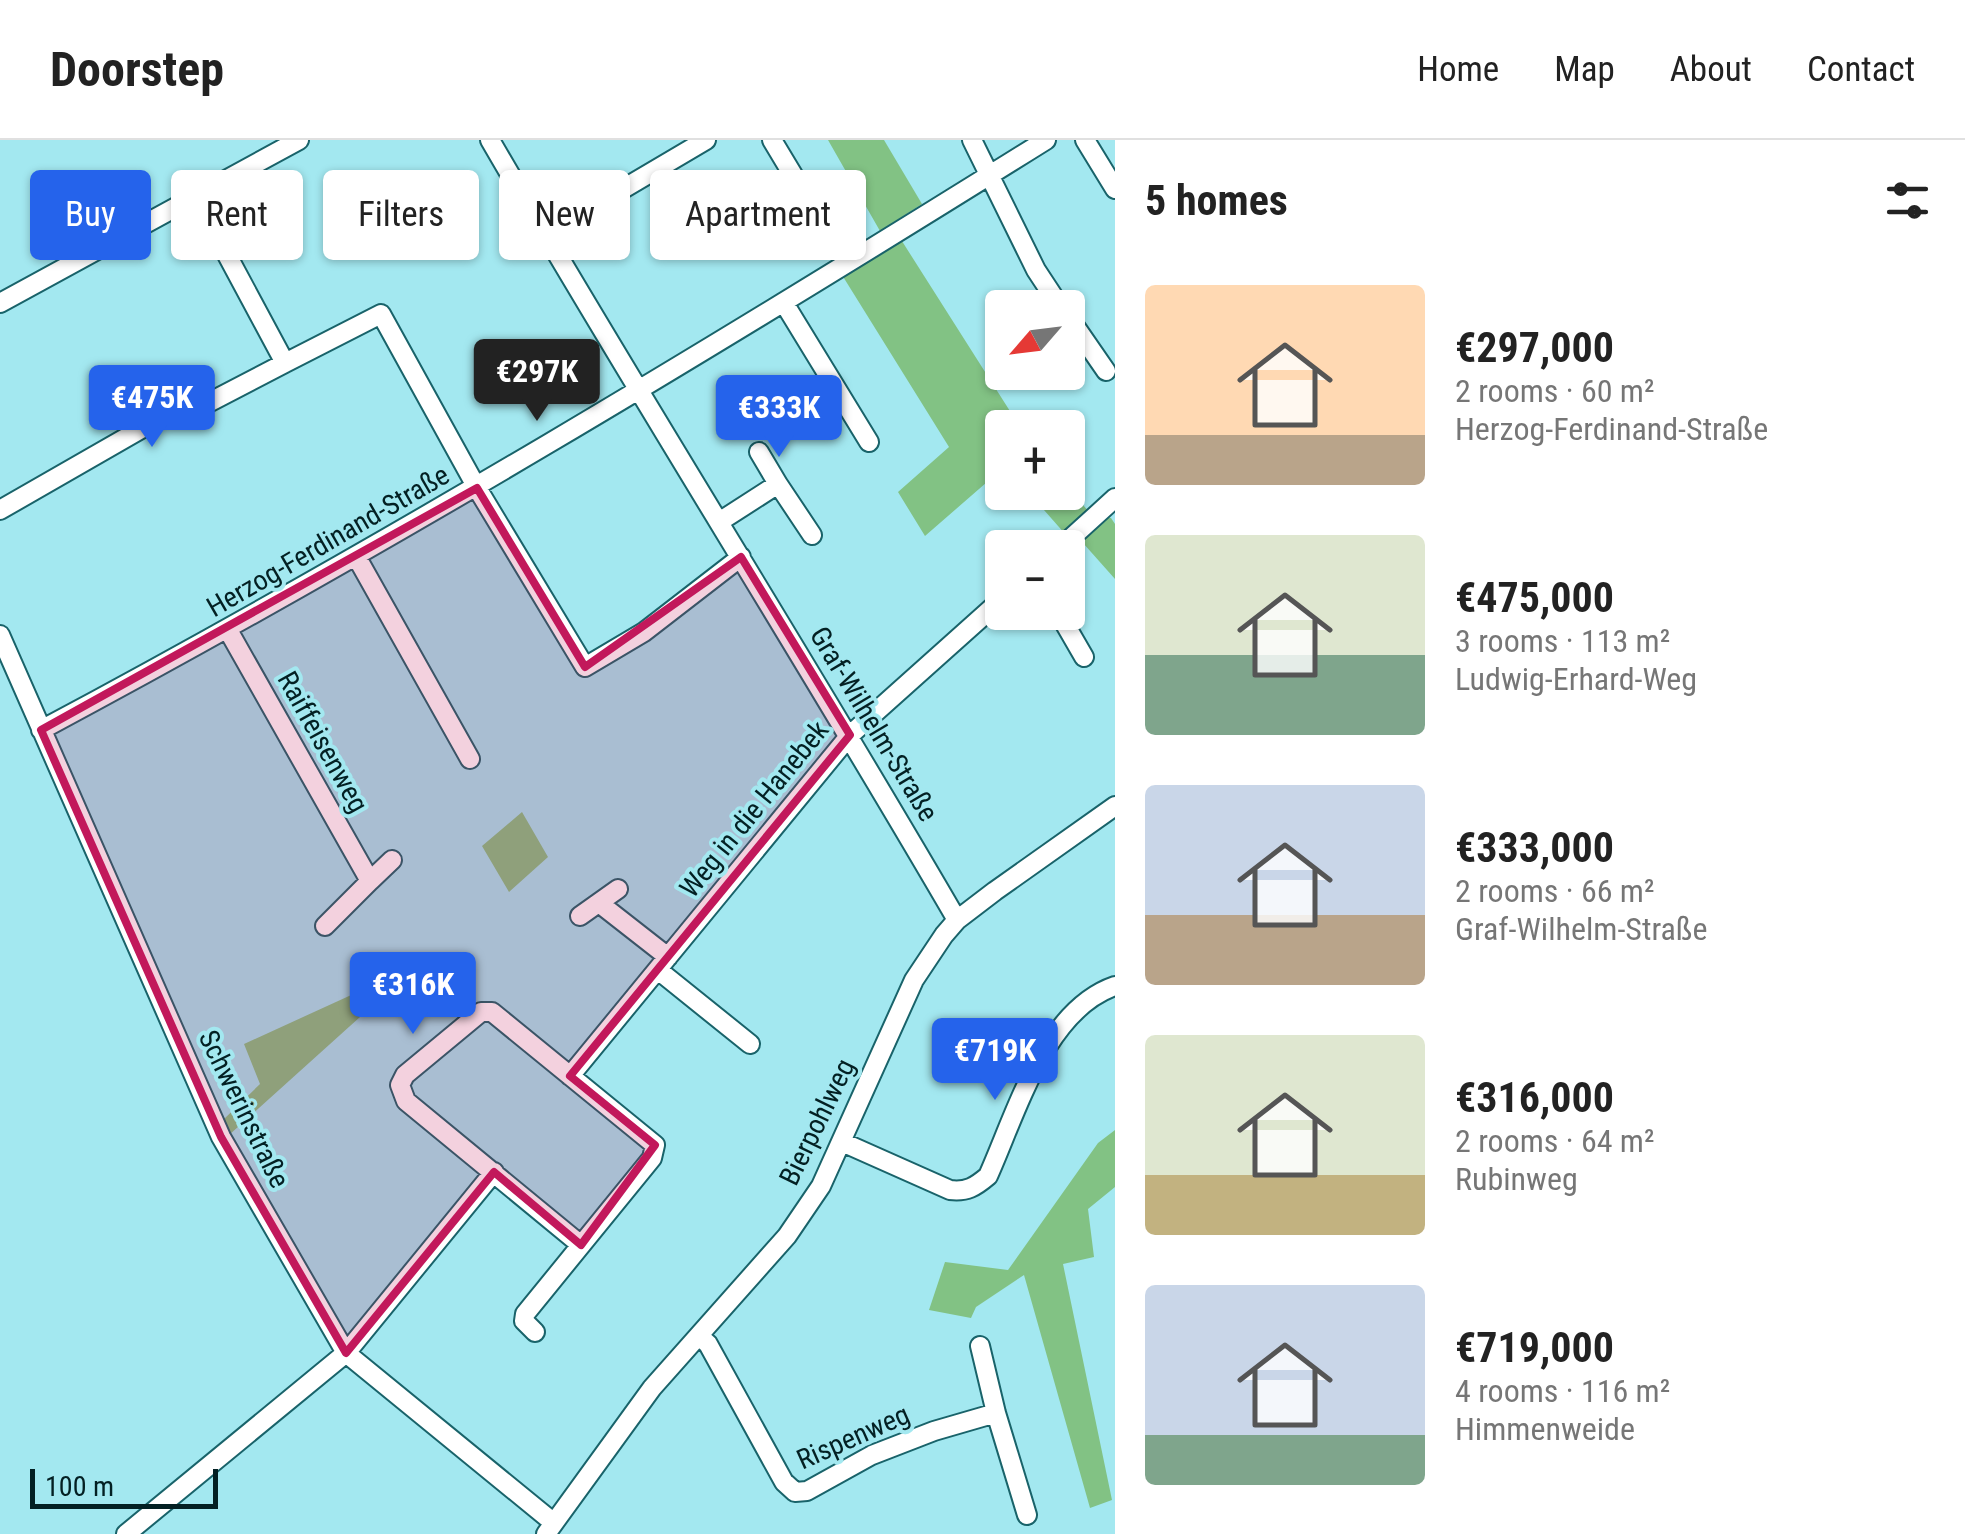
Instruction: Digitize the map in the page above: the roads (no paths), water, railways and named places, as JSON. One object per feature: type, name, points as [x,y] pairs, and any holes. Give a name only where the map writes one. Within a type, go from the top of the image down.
[{"type":"street","points":[[239,170],[278,145],[299,140]]},
{"type":"street","name":"Graf-Wilhelm-Straße","points":[[490,140],[507,170]]},
{"type":"street","points":[[630,185],[706,140]]},
{"type":"street","points":[[772,140],[790,170]]},
{"type":"street","points":[[972,140],[1049,290]]},
{"type":"street","name":"Herzog-Ferdinand-Straße","points":[[41,730],[228,630],[638,393],[1046,140]]},
{"type":"street","points":[[1085,140],[1115,188]]},
{"type":"street","points":[[0,302],[171,210]]},
{"type":"street","points":[[230,260],[285,362]]},
{"type":"street","name":"Graf-Wilhelm-Straße","points":[[560,260],[850,735],[957,920]]},
{"type":"street","points":[[784,303],[870,442]]},
{"type":"street","points":[[0,510],[169,413],[185,415],[381,314],[476,488],[585,667],[644,632],[742,557]]},
{"type":"street","points":[[1085,341],[1106,371]]},
{"type":"street","points":[[758,452],[812,535]]},
{"type":"street","points":[[720,522],[778,484]]},
{"type":"street","points":[[1080,530],[1115,498]]},
{"type":"street","points":[[356,556],[470,760]]},
{"type":"street","name":"Weg in die Hanebek","points":[[570,1076],[850,735],[985,615]]},
{"type":"street","name":"Raiffeisenweg","points":[[228,630],[370,881]]},
{"type":"street","points":[[1068,630],[1084,657]]},
{"type":"street","name":"Schwerinstraße","points":[[0,635],[221,1136],[346,1353],[550,1529]]},
{"type":"street","name":"Bierpohlweg","points":[[550,1529],[640,1403],[787,1236],[821,1186],[914,980],[957,920],[1115,806]]},
{"type":"street","points":[[325,926],[392,860]]},
{"type":"street","points":[[580,916],[618,889]]},
{"type":"street","points":[[599,903],[750,1044]]},
{"type":"street","points":[[842,1142],[950,1190],[963,1192],[976,1186],[988,1176],[1049,1041],[1083,1004],[1115,986]]},
{"type":"street","points":[[535,1332],[524,1320],[525,1314],[652,1158],[655,1145],[492,1012],[474,1016],[405,1075],[400,1084],[406,1101],[581,1244]]},
{"type":"street","points":[[126,1534],[346,1353],[494,1172]]},
{"type":"street","name":"Rispenweg","points":[[698,1336],[708,1344],[784,1482],[795,1492],[807,1491],[872,1455],[996,1413]]},
{"type":"street","points":[[980,1346],[1028,1515]]}]
